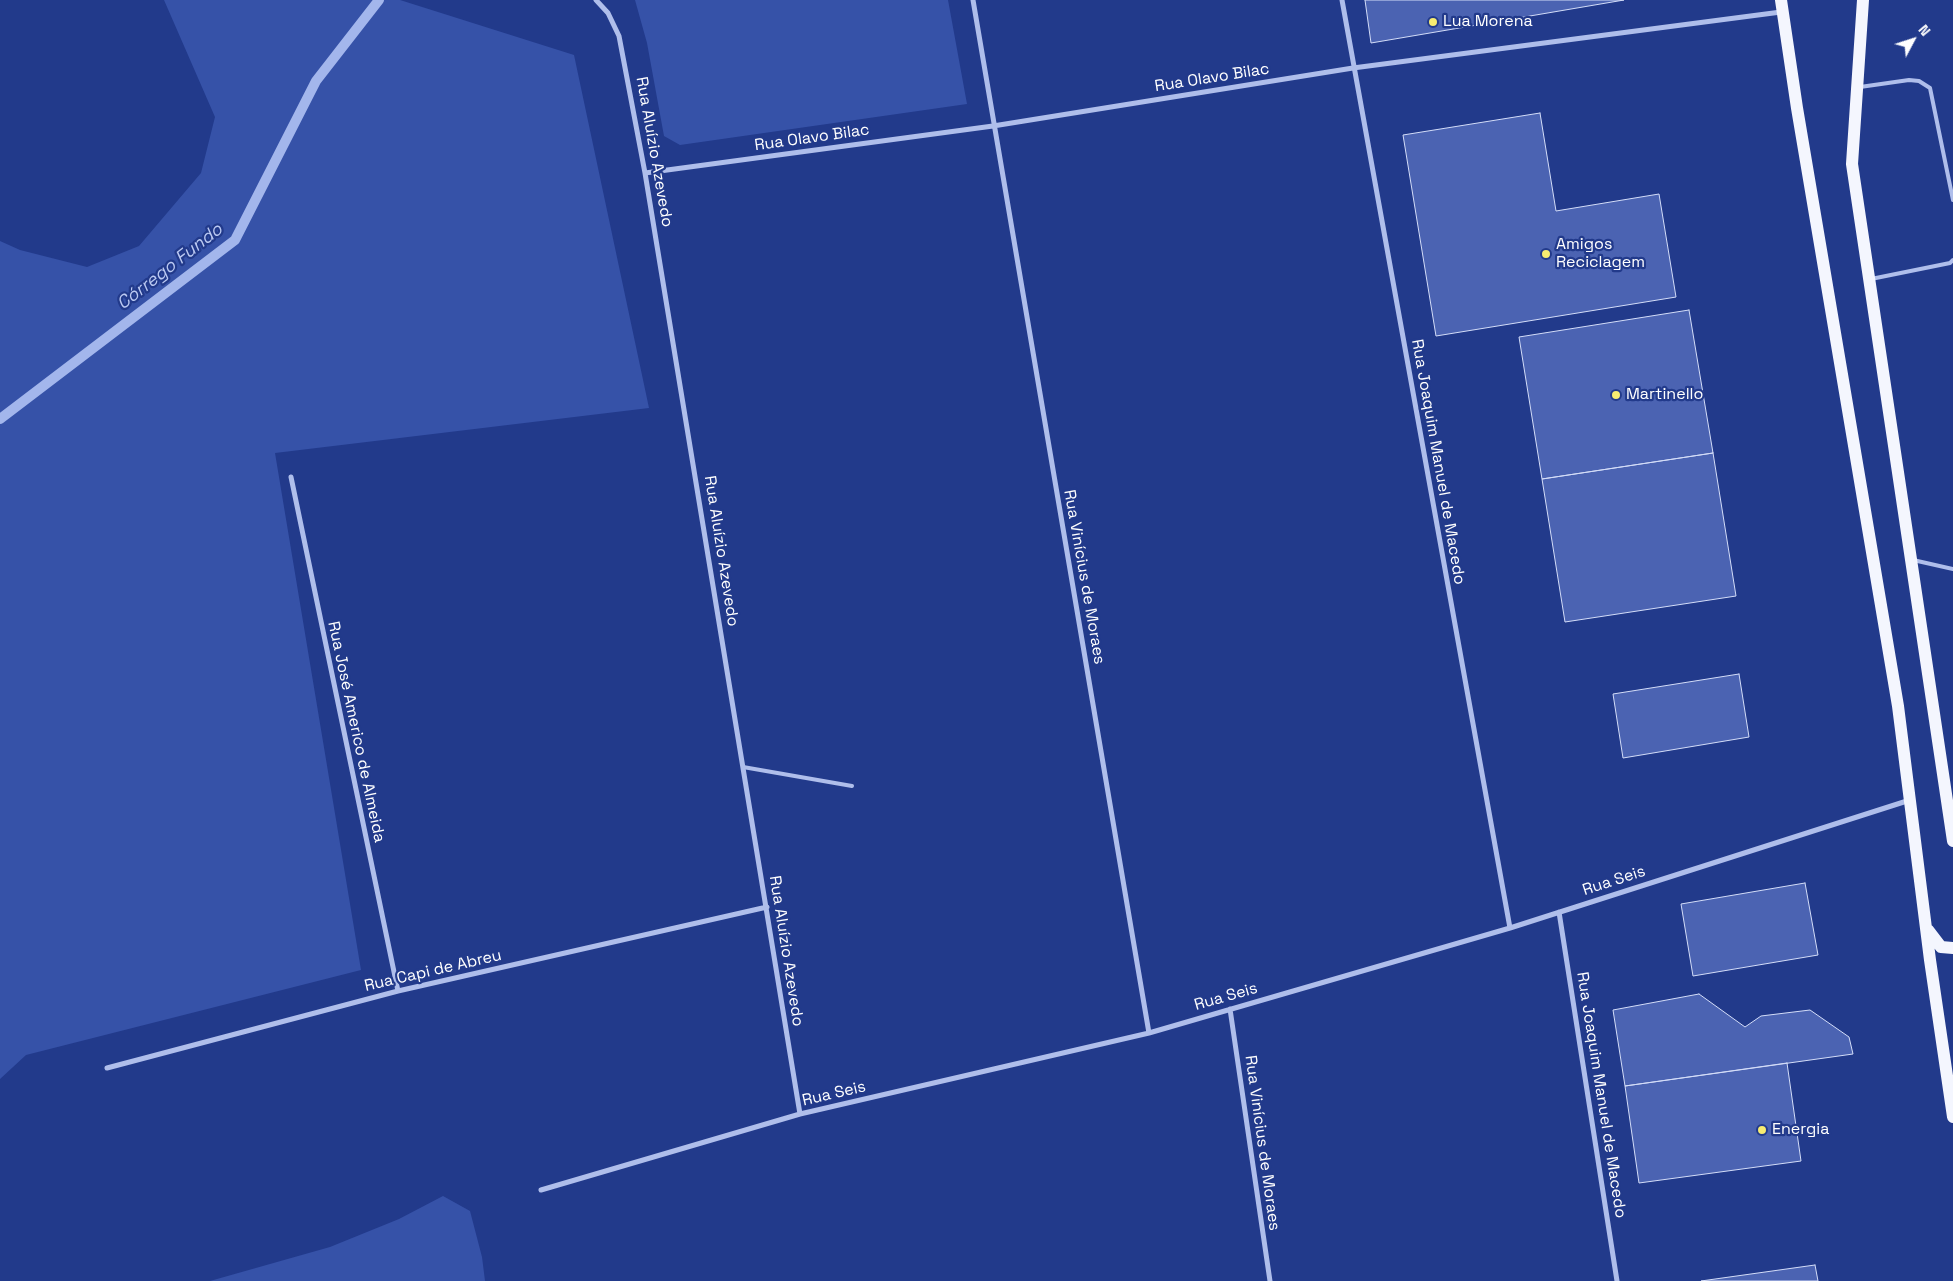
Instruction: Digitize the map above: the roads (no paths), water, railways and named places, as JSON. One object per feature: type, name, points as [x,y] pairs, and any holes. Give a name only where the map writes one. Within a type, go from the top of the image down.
[{"type":"main road","points":[[1863,0],[1852,164],[1953,841]]},
{"type":"main road","points":[[1782,6],[1799,118],[1898,706],[1953,1117]]},
{"type":"main road","points":[[1927,928],[1938,944],[1942,947],[1953,948]]},
{"type":"street","name":"Rua Aluízio Azevedo","points":[[596,0],[608,13],[619,36],[646,173],[800,1114]]},
{"type":"street","name":"Rua Vinícius de Moraes","points":[[972,0],[1149,1033]]},
{"type":"street","name":"Rua Joaquim Manuel de Macedo","points":[[1342,0],[1510,928]]},
{"type":"street","name":"Rua Olavo Bilac","points":[[646,173],[993,126],[1353,68],[1782,6]]},
{"type":"street","name":"Rua José Americo de Almeida","points":[[290,477],[398,992]]},
{"type":"street","name":"Rua Seis","points":[[541,1190],[800,1114],[1149,1033],[1510,928],[1910,800]]},
{"type":"street","name":"Rua Capi de Abreu","points":[[107,1068],[398,992],[767,907]]},
{"type":"street","name":"Rua Joaquim Manuel de Macedo","points":[[1559,912],[1617,1281]]},
{"type":"street","name":"Rua Vinícius de Moraes","points":[[1230,1009],[1270,1281]]},
{"type":"lane","points":[[1857,88],[1909,80],[1919,81],[1930,88],[1953,200]]},
{"type":"lane","points":[[1869,279],[1950,263],[1953,260]]},
{"type":"lane","points":[[1911,560],[1953,569]]},
{"type":"lane","points":[[743,767],[852,786]]},
{"type":"waterway","name":"Córrego Fundo","points":[[0,419],[235,240],[316,81],[379,0]]},
{"type":"place","name":"Lua Morena","points":[[1433,22]]},
{"type":"place","name":"Amigos Reciclagem","points":[[1546,254]]},
{"type":"place","name":"Martinello","points":[[1616,395]]},
{"type":"place","name":"Energia","points":[[1762,1130]]}]
